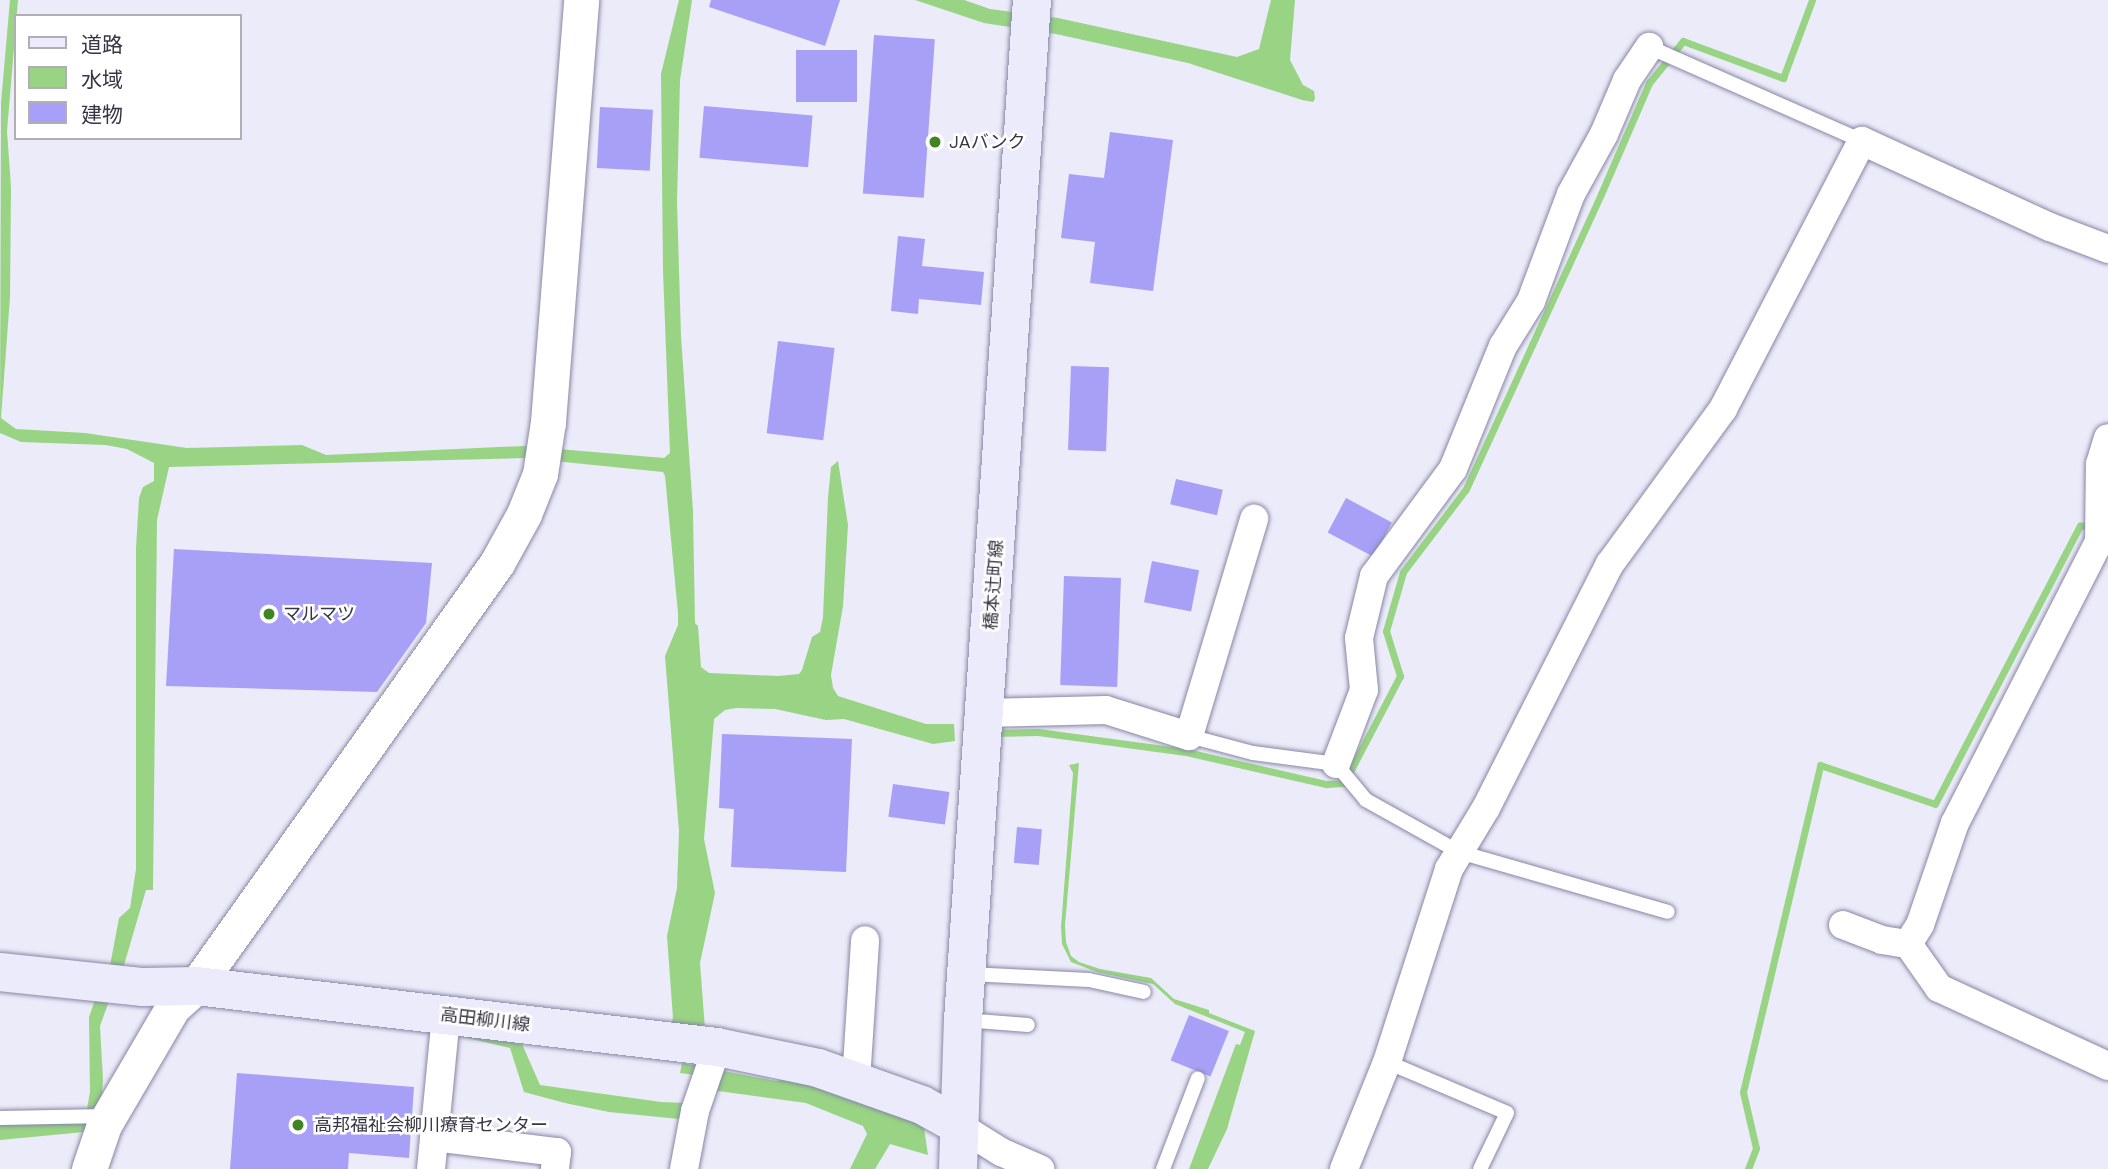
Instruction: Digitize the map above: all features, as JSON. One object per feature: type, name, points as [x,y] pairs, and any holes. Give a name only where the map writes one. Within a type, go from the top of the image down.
[{"type":"main road","name":"橋本辻町線","points":[[958,1169],[962,1020],[968,974],[1032,0]]},
{"type":"main road","name":"高田柳川線","points":[[0,972],[144,987],[196,986],[446,1015],[714,1056],[818,1068],[922,1105],[958,1125]]},
{"type":"street","points":[[89,1169],[110,1116],[173,1007],[196,986],[498,563],[524,514],[540,474],[548,422],[581,0]]},
{"type":"street","points":[[1336,764],[1364,690],[1359,638],[1374,576],[1453,470],[1503,346],[1531,301],[1571,194],[1604,134],[1627,80],[1650,41]]},
{"type":"street","points":[[1343,1169],[1387,1062],[1449,869],[1486,808],[1610,564],[1723,409],[1862,141],[2049,227],[2108,249]]},
{"type":"street","points":[[1909,944],[1920,925],[1955,822],[2104,543],[2100,464],[2108,438]]},
{"type":"street","points":[[985,713],[1106,710],[1189,736],[1254,519]]},
{"type":"street","points":[[1843,925],[1882,940],[1909,944],[1939,988],[2108,1066]]},
{"type":"street","points":[[856,1081],[865,940]]},
{"type":"street","points":[[431,1169],[446,1015]]},
{"type":"street","points":[[684,1169],[695,1111],[714,1056]]},
{"type":"street","points":[[958,1125],[1001,1152],[1040,1169]]},
{"type":"street","points":[[434,1137],[557,1152],[555,1169]]},
{"type":"lane","points":[[1650,41],[1862,141]]},
{"type":"lane","points":[[1189,736],[1253,753],[1336,764],[1366,800],[1459,852],[1668,912]]},
{"type":"lane","points":[[968,974],[1089,980],[1144,992]]},
{"type":"lane","points":[[962,1020],[1027,1025]]},
{"type":"lane","points":[[1387,1062],[1507,1113],[1480,1169]]},
{"type":"lane","points":[[1163,1169],[1198,1078]]},
{"type":"lane","points":[[0,1118],[110,1116]]},
{"type":"water","points":[[10,0],[18,0],[17,14],[14,14],[7,131],[11,187],[10,297],[1,418],[16,429],[85,433],[187,448],[302,445],[326,455],[523,446],[664,458],[670,453],[663,271],[661,74],[679,0],[692,0],[680,80],[677,202],[681,336],[693,511],[695,623],[698,626],[701,667],[709,673],[778,676],[799,674],[802,670],[812,637],[820,632],[823,617],[828,498],[831,467],[838,461],[848,525],[843,606],[831,675],[833,688],[838,696],[926,724],[954,724],[955,741],[933,744],[844,719],[826,720],[775,709],[736,708],[725,710],[714,719],[704,839],[715,893],[700,963],[705,1029],[671,1025],[673,1018],[667,936],[677,888],[679,831],[665,656],[678,625],[678,613],[665,476],[663,472],[525,458],[169,467],[157,520],[153,890],[146,890],[122,972],[109,971],[119,918],[130,908],[136,869],[136,548],[139,498],[143,487],[154,481],[154,463],[127,449],[106,445],[21,442],[0,433],[1,103]]},
{"type":"water","points":[[915,0],[964,0],[990,9],[1058,18],[1237,57],[1259,49],[1271,0],[1295,0],[1290,60],[1303,85],[1314,91],[1315,99],[1313,102],[1302,100],[1188,63],[1056,34],[984,23]]},
{"type":"water","points":[[1079,763],[1065,925],[1066,942],[1071,956],[1079,962],[1100,969],[1151,978],[1174,999],[1209,1010],[1209,1013],[1255,1031],[1227,1129],[1208,1169],[1189,1169],[1236,1044],[1240,1045],[1245,1032],[1175,1004],[1153,984],[1097,972],[1071,962],[1062,944],[1061,927],[1073,773],[1069,765]]},
{"type":"water","points":[[96,997],[109,1001],[100,1026],[102,1095],[94,1109],[87,1109],[90,1092],[89,1017]]},
{"type":"water","points":[[469,1035],[522,1044],[540,1085],[661,1102],[686,1103],[695,1075],[680,1073],[682,1063],[776,1081],[803,1077],[906,1117],[924,1128],[928,1155],[890,1144],[875,1169],[850,1169],[867,1134],[863,1126],[806,1103],[718,1091],[679,1119],[609,1112],[565,1103],[524,1092],[510,1048],[463,1037]]},
{"type":"water","points":[[77,1121],[90,1124],[84,1132],[0,1140],[0,1125]]},
{"type":"building","points":[[711,0],[840,0],[825,46],[709,7]]},
{"type":"building","points":[[874,35],[935,39],[924,198],[863,194]]},
{"type":"building","points":[[796,50],[857,50],[857,102],[796,102]]},
{"type":"building","points":[[704,106],[813,115],[808,167],[699,158]]},
{"type":"building","points":[[600,107],[653,110],[650,171],[597,168]]},
{"type":"building","points":[[1110,132],[1173,140],[1153,291],[1090,283],[1095,242],[1061,238],[1069,174],[1104,178]]},
{"type":"building","points":[[898,236],[925,239],[922,266],[984,272],[981,305],[919,299],[918,314],[891,311]]},
{"type":"building","points":[[778,341],[835,348],[823,440],[767,433]]},
{"type":"building","points":[[1071,366],[1109,367],[1106,451],[1068,450]]},
{"type":"building","points":[[1176,479],[1223,490],[1217,515],[1170,504]]},
{"type":"building","points":[[1346,498],[1392,522],[1374,557],[1328,532]]},
{"type":"building","points":[[174,549],[432,563],[426,623],[377,692],[166,686]]},
{"type":"building","points":[[1152,561],[1199,570],[1191,611],[1144,602]]},
{"type":"building","points":[[1064,576],[1121,578],[1117,687],[1060,685]]},
{"type":"building","points":[[722,734],[852,739],[846,872],[731,867],[734,809],[719,808]]},
{"type":"building","points":[[893,784],[949,792],[945,825],[888,817]]},
{"type":"building","points":[[1017,827],[1042,829],[1039,865],[1014,863]]},
{"type":"building","points":[[1189,1015],[1229,1031],[1211,1077],[1171,1060]]},
{"type":"building","points":[[237,1073],[414,1087],[409,1158],[349,1153],[348,1169],[230,1169]]},
{"type":"waterway","points":[[992,733],[1038,732],[1186,752],[1326,784],[1344,783],[1400,676],[1386,631],[1403,572],[1466,489],[1649,83],[1683,41],[1783,78],[1812,0]]},
{"type":"waterway","points":[[1748,1169],[1756,1148],[1743,1092],[1820,765],[1935,804],[2080,526],[2093,525]]},
{"type":"place","name":"JAバンク","points":[[935,142]]},
{"type":"place","name":"マルマツ","points":[[269,614]]},
{"type":"place","name":"高邦福祉会柳川療育センター","points":[[298,1125]]}]
